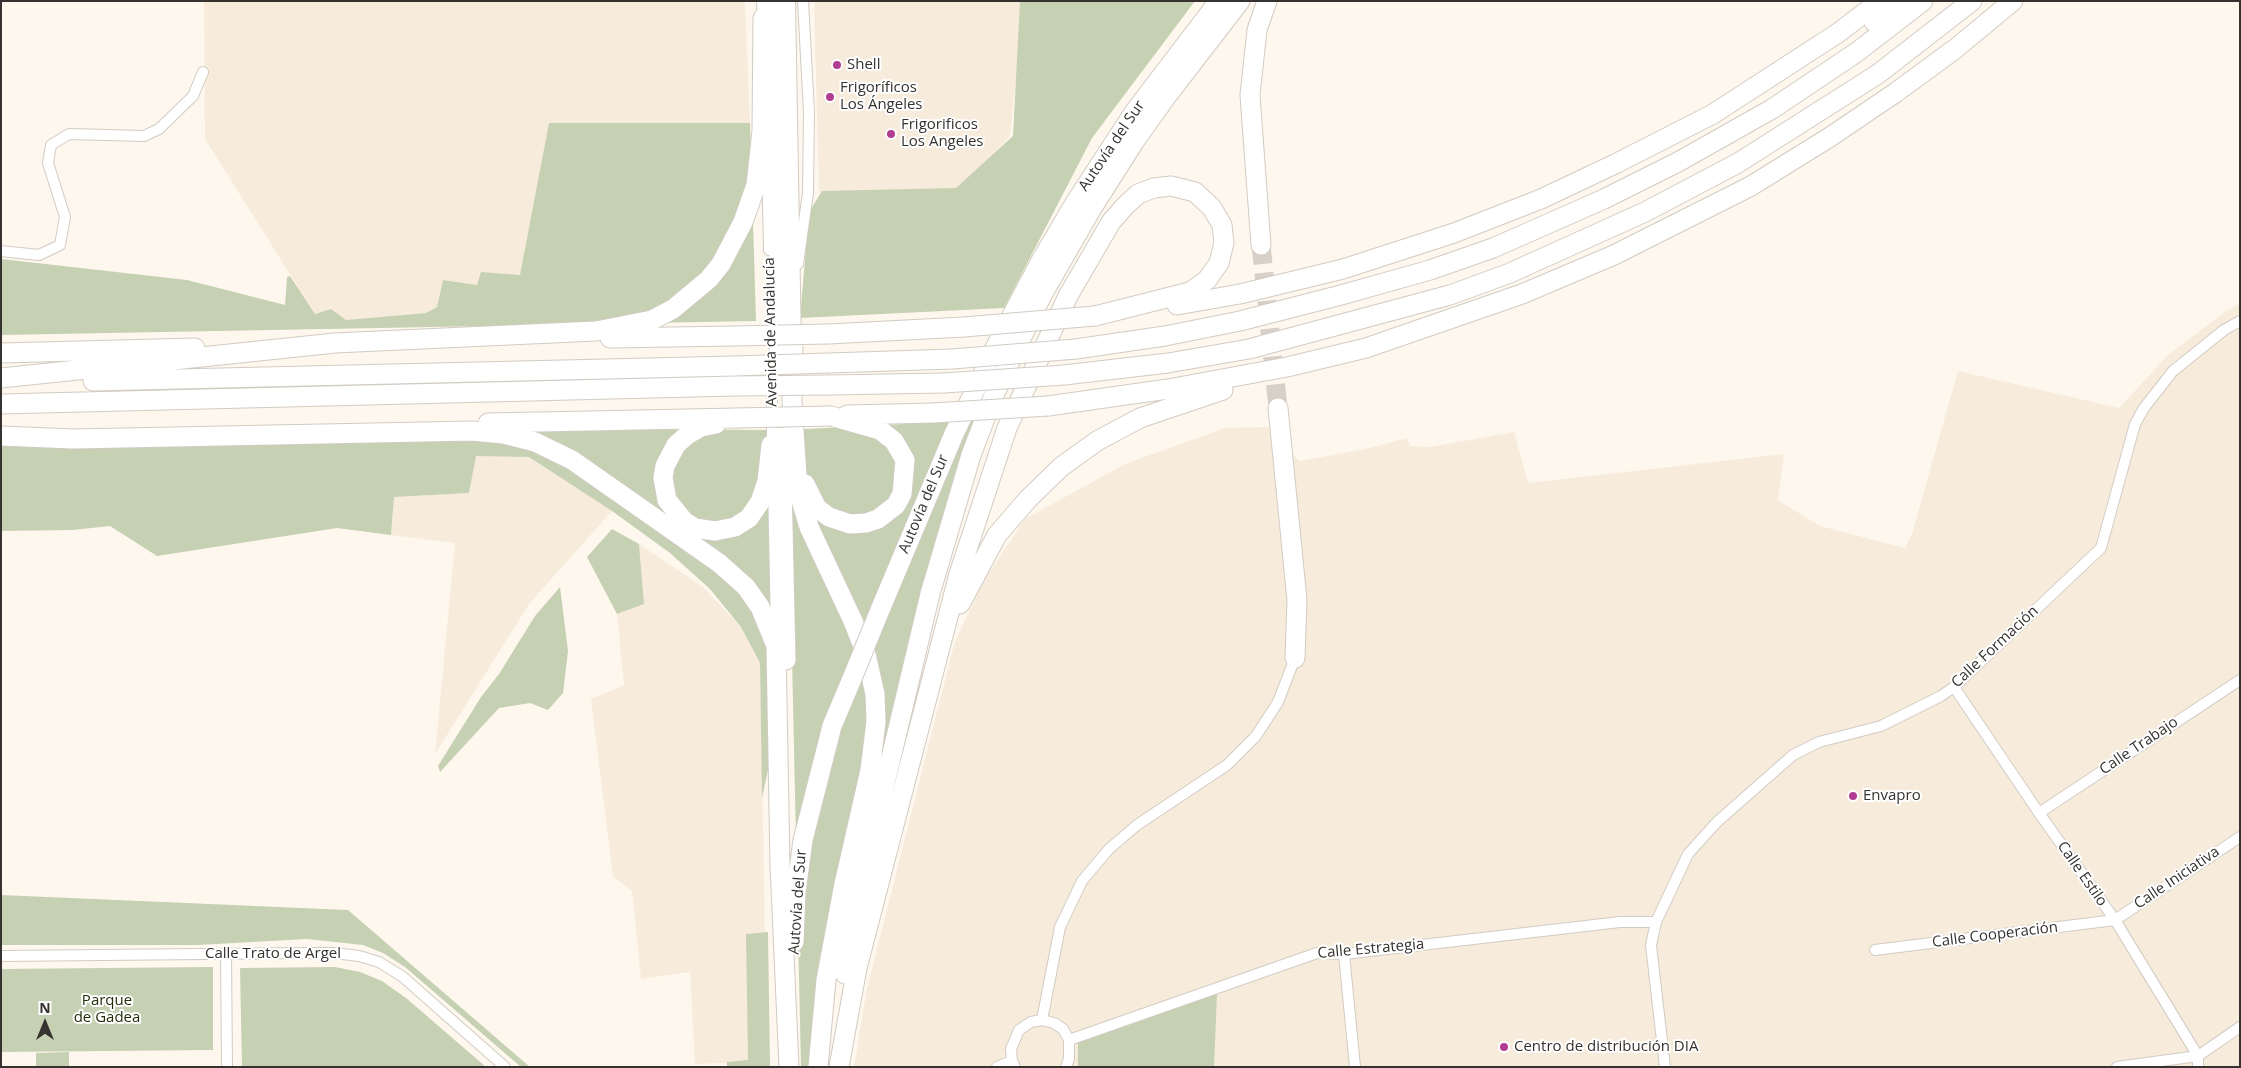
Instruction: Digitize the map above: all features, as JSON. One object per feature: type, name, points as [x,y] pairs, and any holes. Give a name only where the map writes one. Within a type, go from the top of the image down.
[{"type":"highway","name":"Autovía del Sur","points":[[790,1067],[796,892],[803,840],[832,726],[954,434],[997,344],[1042,259],[1075,203],[1135,111],[1219,1]]},
{"type":"highway","name":"Autovía del Sur","points":[[832,1067],[846,960],[901,713],[948,530],[971,455],[987,413],[1033,311],[1092,208],[1134,142],[1166,97],[1240,1]]},
{"type":"highway","points":[[1261,245],[1250,95],[1257,30],[1267,1]]},
{"type":"highway","points":[[1,353],[335,343],[828,334],[964,327],[1095,316],[1240,294],[1343,269],[1454,233],[1532,203],[1616,164],[1713,114],[1838,33],[1880,1]]},
{"type":"highway","points":[[1678,162],[1852,43],[1896,1]]},
{"type":"highway","points":[[1,382],[952,360],[1076,349],[1165,336],[1240,321],[1430,270],[1494,248],[1604,199],[1678,162],[1772,108],[1857,52],[1923,1]]},
{"type":"highway","points":[[1,404],[944,382],[1064,375],[1168,363],[1250,349],[1450,295],[1510,273],[1645,212],[1738,164],[1878,74],[1972,1]]},
{"type":"highway","points":[[1,436],[933,413],[1048,406],[1168,389],[1288,367],[1366,348],[1522,294],[1622,251],[1751,186],[1830,137],[1948,54],[2014,1]]},
{"type":"highway","points":[[1,378],[335,343],[596,331],[652,320],[673,309],[694,293],[721,264],[743,222],[756,185],[762,131],[763,10]]},
{"type":"highway","points":[[839,1067],[858,968],[959,574],[1007,428],[1068,296],[1112,222],[1138,194],[1154,188],[1171,186],[1195,192],[1212,208],[1222,225],[1224,243],[1219,263],[1207,280],[1190,292],[1095,316]]},
{"type":"highway","points":[[786,348],[799,401],[801,466],[809,493],[817,508],[829,517],[850,524],[866,523],[878,519],[896,505],[902,494],[905,480],[905,460],[901,450],[880,430],[831,416]]},
{"type":"highway","points":[[784,963],[790,800],[786,348]]},
{"type":"highway","points":[[786,348],[792,401],[798,490],[809,527],[853,620],[866,654],[875,694],[876,722],[870,770],[844,884],[826,980],[818,1067]]},
{"type":"highway","points":[[935,668],[965,593],[998,535],[1028,499],[1062,467],[1097,441],[1140,418],[1248,383],[1288,367]]},
{"type":"highway","points":[[1278,408],[1297,600],[1294,658]]},
{"type":"highway","points":[[737,418],[701,428],[676,445],[670,455],[665,466],[664,488],[667,500],[684,521],[695,528],[714,531],[735,527],[749,518],[760,502],[767,481],[772,441]]},
{"type":"highway","points":[[1,436],[72,439],[472,431],[504,434],[536,442],[572,460],[602,479],[733,574],[760,607],[776,646],[784,963],[790,1067]]},
{"type":"main road","name":"Avenida de Andalucía","points":[[773,1],[786,348]]},
{"type":"main road","name":"Avenida de Andalucía","points":[[786,348],[792,310],[787,1]]},
{"type":"street","points":[[792,310],[808,193],[809,112],[803,1]]},
{"type":"street","name":"Avenida de Andalucía","points":[[763,10],[772,351],[776,646]]},
{"type":"street","points":[[1,251],[40,255],[60,245],[65,217],[48,164],[51,144],[70,134],[144,136],[159,129],[193,96],[203,72]]},
{"type":"street","name":"Calle Formación","points":[[1665,1067],[1651,945],[1656,922],[1688,854],[1717,822],[1793,755],[1819,742],[1880,726],[1941,696],[1954,687],[2101,548],[2135,424],[2144,408],[2173,371],[2224,330],[2240,321]]},
{"type":"street","points":[[1042,1020],[1060,927],[1082,881],[1109,849],[1137,825],[1227,765],[1256,736],[1278,702],[1294,658]]},
{"type":"street","name":"Calle Trabajo","points":[[2038,813],[2240,680]]},
{"type":"street","name":"Calle Estilo","points":[[1954,687],[2038,813],[2115,920],[2198,1056]]},
{"type":"street","name":"Calle Iniciativa","points":[[2115,920],[2240,836]]},
{"type":"street","name":"Calle Cooperación","points":[[1876,950],[2115,920]]},
{"type":"street","name":"Calle Estrategia","points":[[1069,1040],[1317,952],[1344,954],[1620,922],[1656,922]]},
{"type":"street","name":"Calle Trato de Argel","points":[[1,956],[334,953],[379,962],[403,977],[505,1067]]},
{"type":"street","points":[[226,954],[227,1067]]},
{"type":"street","points":[[1344,954],[1355,1067]]},
{"type":"street","points":[[997,1067],[1014,1064],[1011,1049],[1019,1030],[1031,1022],[1042,1020],[1054,1023],[1063,1029],[1069,1040],[1069,1059],[1066,1067]]},
{"type":"street","points":[[2117,1067],[2198,1056],[2240,1027]]},
{"type":"street","points":[[2198,1056],[2198,1067]]},
{"type":"shaded area","points":[[204,1],[745,1],[750,123],[550,123],[520,276],[482,272],[477,285],[443,280],[437,307],[426,313],[346,320],[331,309],[315,314],[205,139]]},
{"type":"shaded area","points":[[814,1],[1024,1],[1010,136],[956,194],[819,193]]},
{"type":"shaded area","points":[[2240,304],[2240,1067],[854,1067],[867,988],[954,645],[981,585],[1025,519],[1125,464],[1225,428],[1268,427],[1299,461],[1366,449],[1407,438],[1410,446],[1430,447],[1514,432],[1528,483],[1784,454],[1778,500],[1820,526],[1905,548],[1912,534],[1958,371],[2119,408],[2168,355],[2226,311]]},
{"type":"shaded area","points":[[476,455],[529,457],[612,511],[529,604],[435,754],[455,543],[391,535],[394,497],[469,493]]},
{"type":"shaded area","points":[[639,544],[703,587],[741,627],[760,663],[765,932],[749,1062],[695,1064],[690,972],[641,979],[632,891],[613,876],[591,699],[624,685],[617,614],[644,604]]},
{"type":"green space","points":[[1020,1],[1195,1],[1092,138],[1004,308],[800,318],[809,212],[822,191],[956,188],[1013,136]]},
{"type":"green space","points":[[549,123],[750,123],[756,321],[1,335],[1,259],[187,280],[285,305],[287,277],[290,276],[315,314],[331,309],[346,320],[426,313],[437,307],[443,280],[477,285],[481,272],[520,275]]},
{"type":"green space","points":[[979,420],[810,1067],[801,1067],[787,430]]},
{"type":"green space","points":[[626,429],[768,430],[771,579],[769,765],[762,798],[760,663],[741,627],[710,589],[670,553],[612,511],[529,457],[476,456],[469,493],[394,497],[391,535],[337,528],[157,556],[110,526],[73,530],[1,531],[1,445]]},
{"type":"green space","points":[[612,529],[639,544],[644,604],[617,614],[587,557]]},
{"type":"green space","points":[[560,587],[568,651],[563,693],[548,710],[530,703],[499,708],[440,772],[438,766],[481,697],[499,674],[535,616]]},
{"type":"green space","points":[[1,895],[348,910],[530,1067],[521,1067],[405,967],[383,953],[363,945],[307,939],[198,945],[1,945]]},
{"type":"green space","points":[[768,932],[770,1067],[727,1067],[727,1062],[748,1060],[746,934]]},
{"type":"green space","name":"Parque de Gadea","points":[[213,967],[213,1050],[1,1052],[1,969]]},
{"type":"green space","points":[[335,967],[360,972],[382,981],[406,998],[486,1067],[242,1067],[240,968]]},
{"type":"green space","points":[[1217,994],[1214,1067],[1078,1067],[1078,1043]]},
{"type":"green space","points":[[69,1052],[69,1067],[36,1067],[36,1053]]},
{"type":"tunnel","points":[[1261,245],[1278,408]]},
{"type":"place","name":"Shell","points":[[837,65]]},
{"type":"place","name":"Frigoríficos Los Ángeles","points":[[830,97]]},
{"type":"place","name":"Frigorificos Los Angeles","points":[[891,134]]},
{"type":"place","name":"Envapro","points":[[1853,796]]},
{"type":"place","name":"Centro de distribución DIA","points":[[1504,1047]]}]
